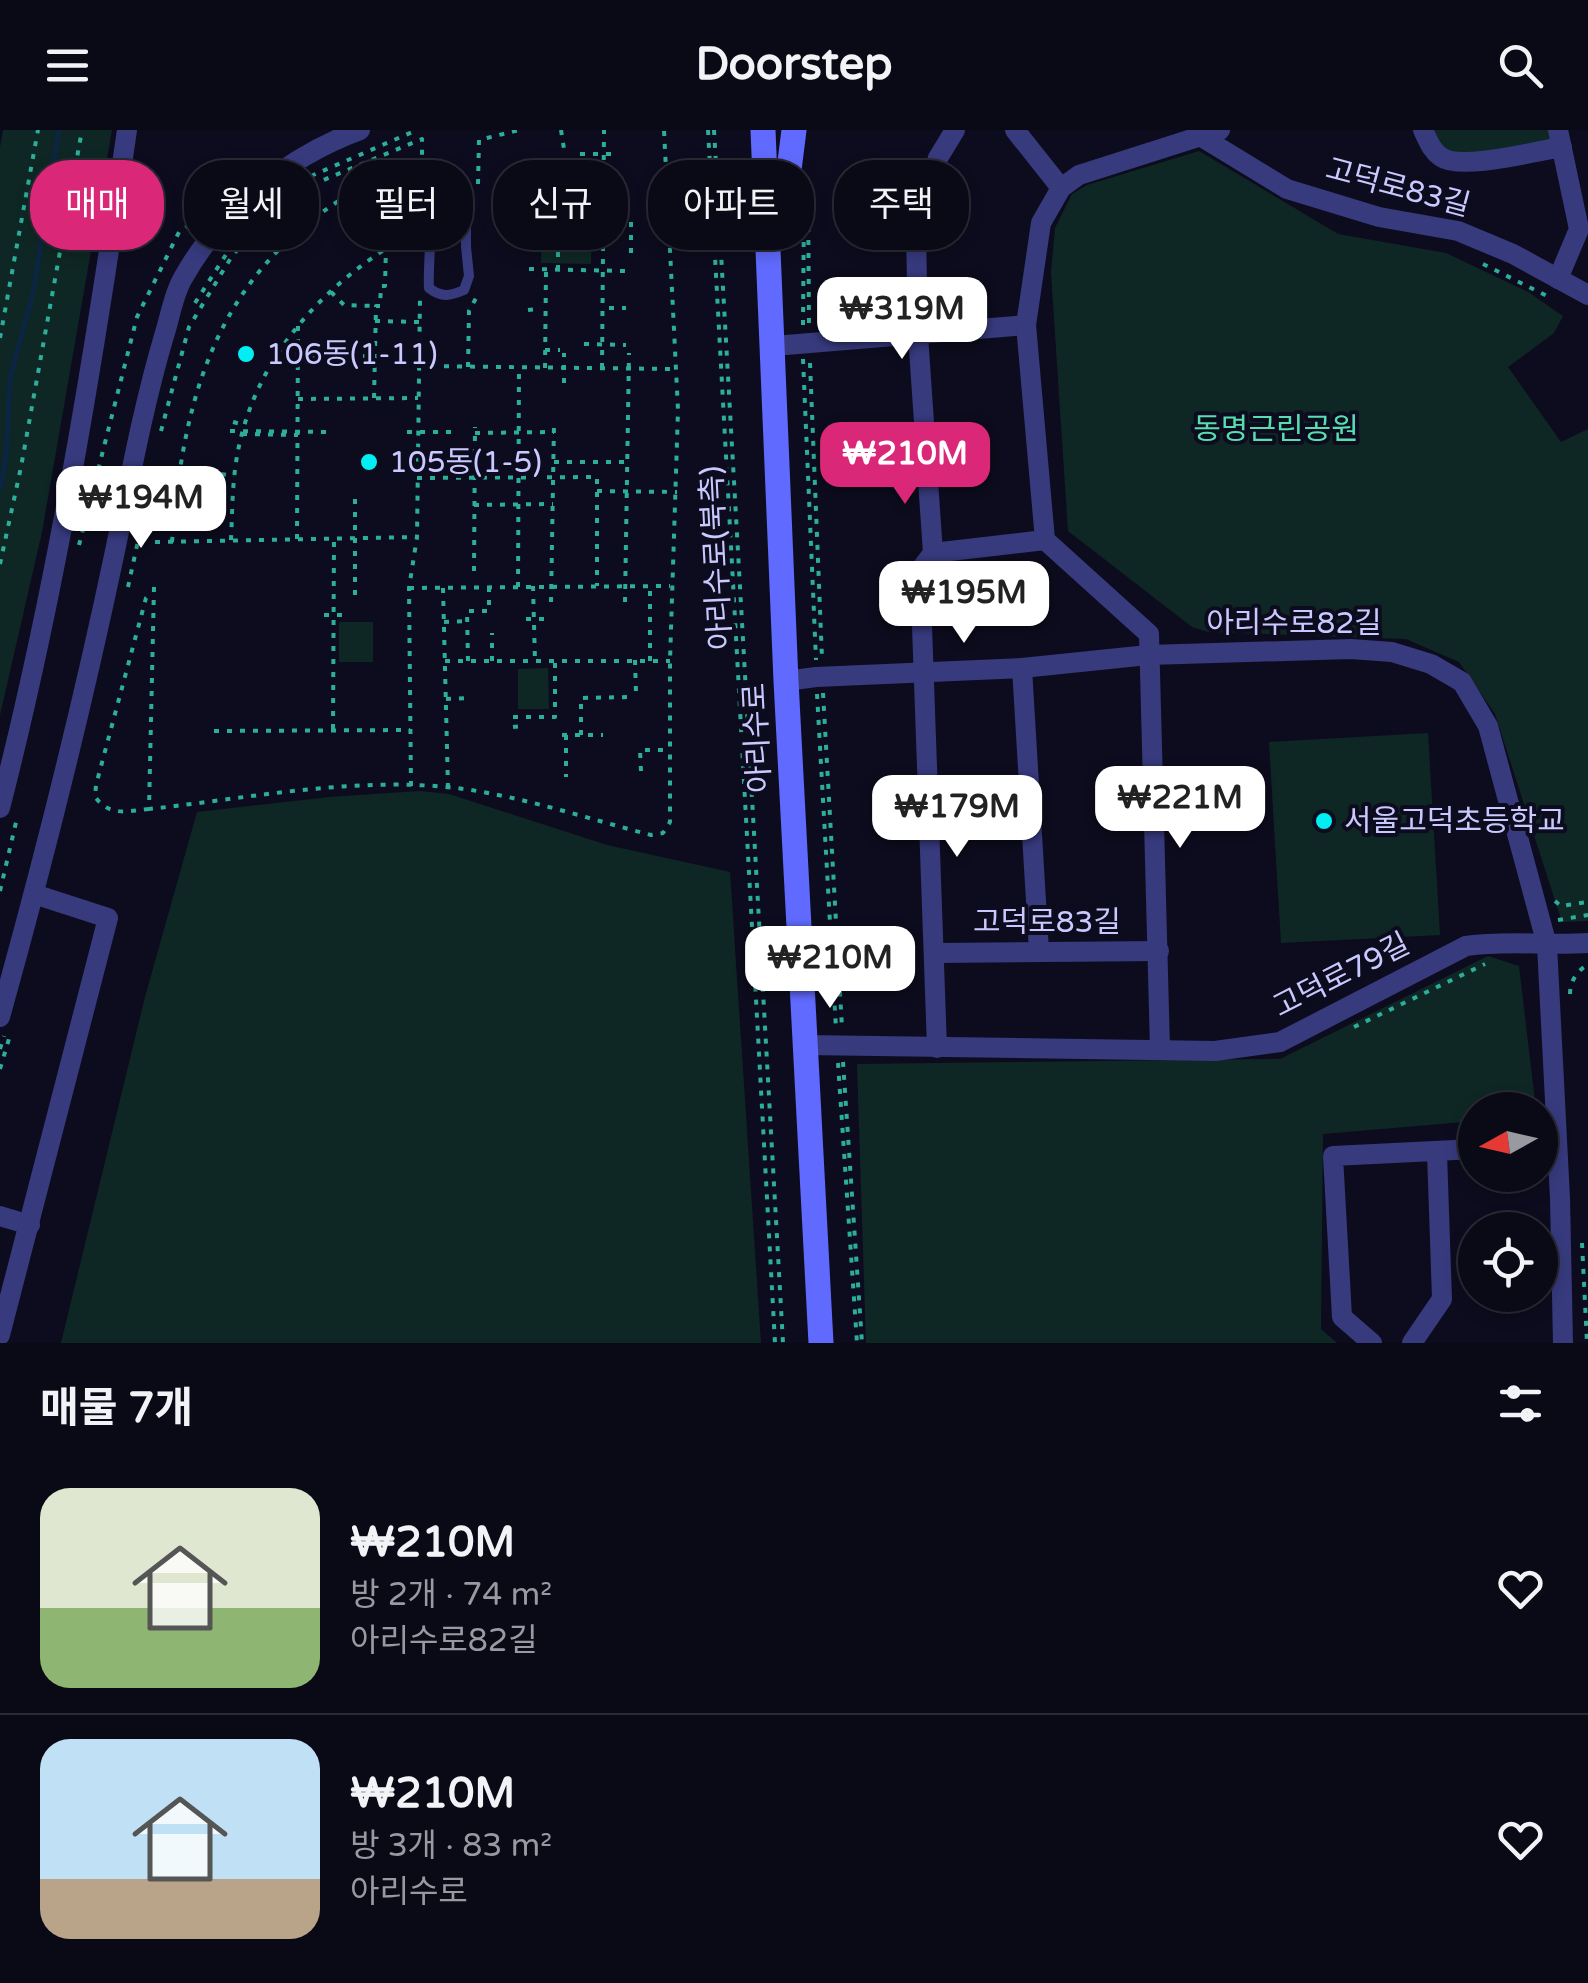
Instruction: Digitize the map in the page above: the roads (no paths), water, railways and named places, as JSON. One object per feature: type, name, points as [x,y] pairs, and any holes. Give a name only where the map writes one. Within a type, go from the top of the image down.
[{"type":"main road","name":"아리수로","points":[[762,130],[763,160]]},
{"type":"main road","points":[[790,160],[794,130]]},
{"type":"main road","name":"아리수로","points":[[767,250],[821,1343]]},
{"type":"street","points":[[0,808],[23,718],[71,475],[128,130]]},
{"type":"street","points":[[5,1026],[90,666],[148,389],[181,280],[230,212],[273,177],[332,140],[360,130]]},
{"type":"street","points":[[938,1048],[920,570],[933,553],[918,335],[916,230],[938,158],[956,130]]},
{"type":"street","points":[[933,553],[1045,540],[1026,325],[1041,223],[1061,188],[1015,130]]},
{"type":"street","points":[[1423,130],[1431,148],[1444,160],[1462,162],[1560,139],[1579,229],[1558,279]]},
{"type":"street","name":"고덕로83길","points":[[1061,188],[1078,175],[1210,133],[1287,188],[1379,217],[1458,231],[1513,254],[1588,295]]},
{"type":"street","points":[[774,346],[1026,325]]},
{"type":"street","name":"고덕로83길","points":[[1045,540],[1149,634],[1160,1049]]},
{"type":"street","name":"아리수로82길","points":[[786,681],[1022,668],[1148,655],[1351,650],[1392,652],[1431,664],[1462,682],[1488,726],[1547,945],[1548,1092]]},
{"type":"street","points":[[1022,668],[1040,951]]},
{"type":"street","points":[[0,1335],[108,918],[34,894]]},
{"type":"street","name":"고덕로79길","points":[[804,1046],[839,1034],[938,1048],[1216,1051],[1280,1042],[1466,946],[1500,941],[1588,943]]},
{"type":"street","name":"고덕로83길","points":[[936,953],[1159,951]]},
{"type":"street","points":[[1372,1343],[1342,1317],[1333,1156],[1458,1150]]},
{"type":"street","points":[[1412,1343],[1442,1299],[1437,1152]]},
{"type":"street","name":"아리수로82길","points":[[1552,1192],[1563,1343]]},
{"type":"street","points":[[0,1216],[30,1225]]},
{"type":"lane","points":[[449,169],[466,191],[469,276],[464,290],[451,296],[439,295],[429,288],[428,274],[434,190],[449,169]]},
{"type":"waterway","points":[[0,489],[6,458],[10,378],[33,293],[59,130]]},
{"type":"place","name":"106동(1-11)","points":[[246,354]]},
{"type":"place","name":"105동(1-5)","points":[[369,462]]},
{"type":"place","name":"서울고덕초등학교","points":[[1324,821]]},
{"type":"park label","name":"동명근린공원","points":[[1276,429]]}]
